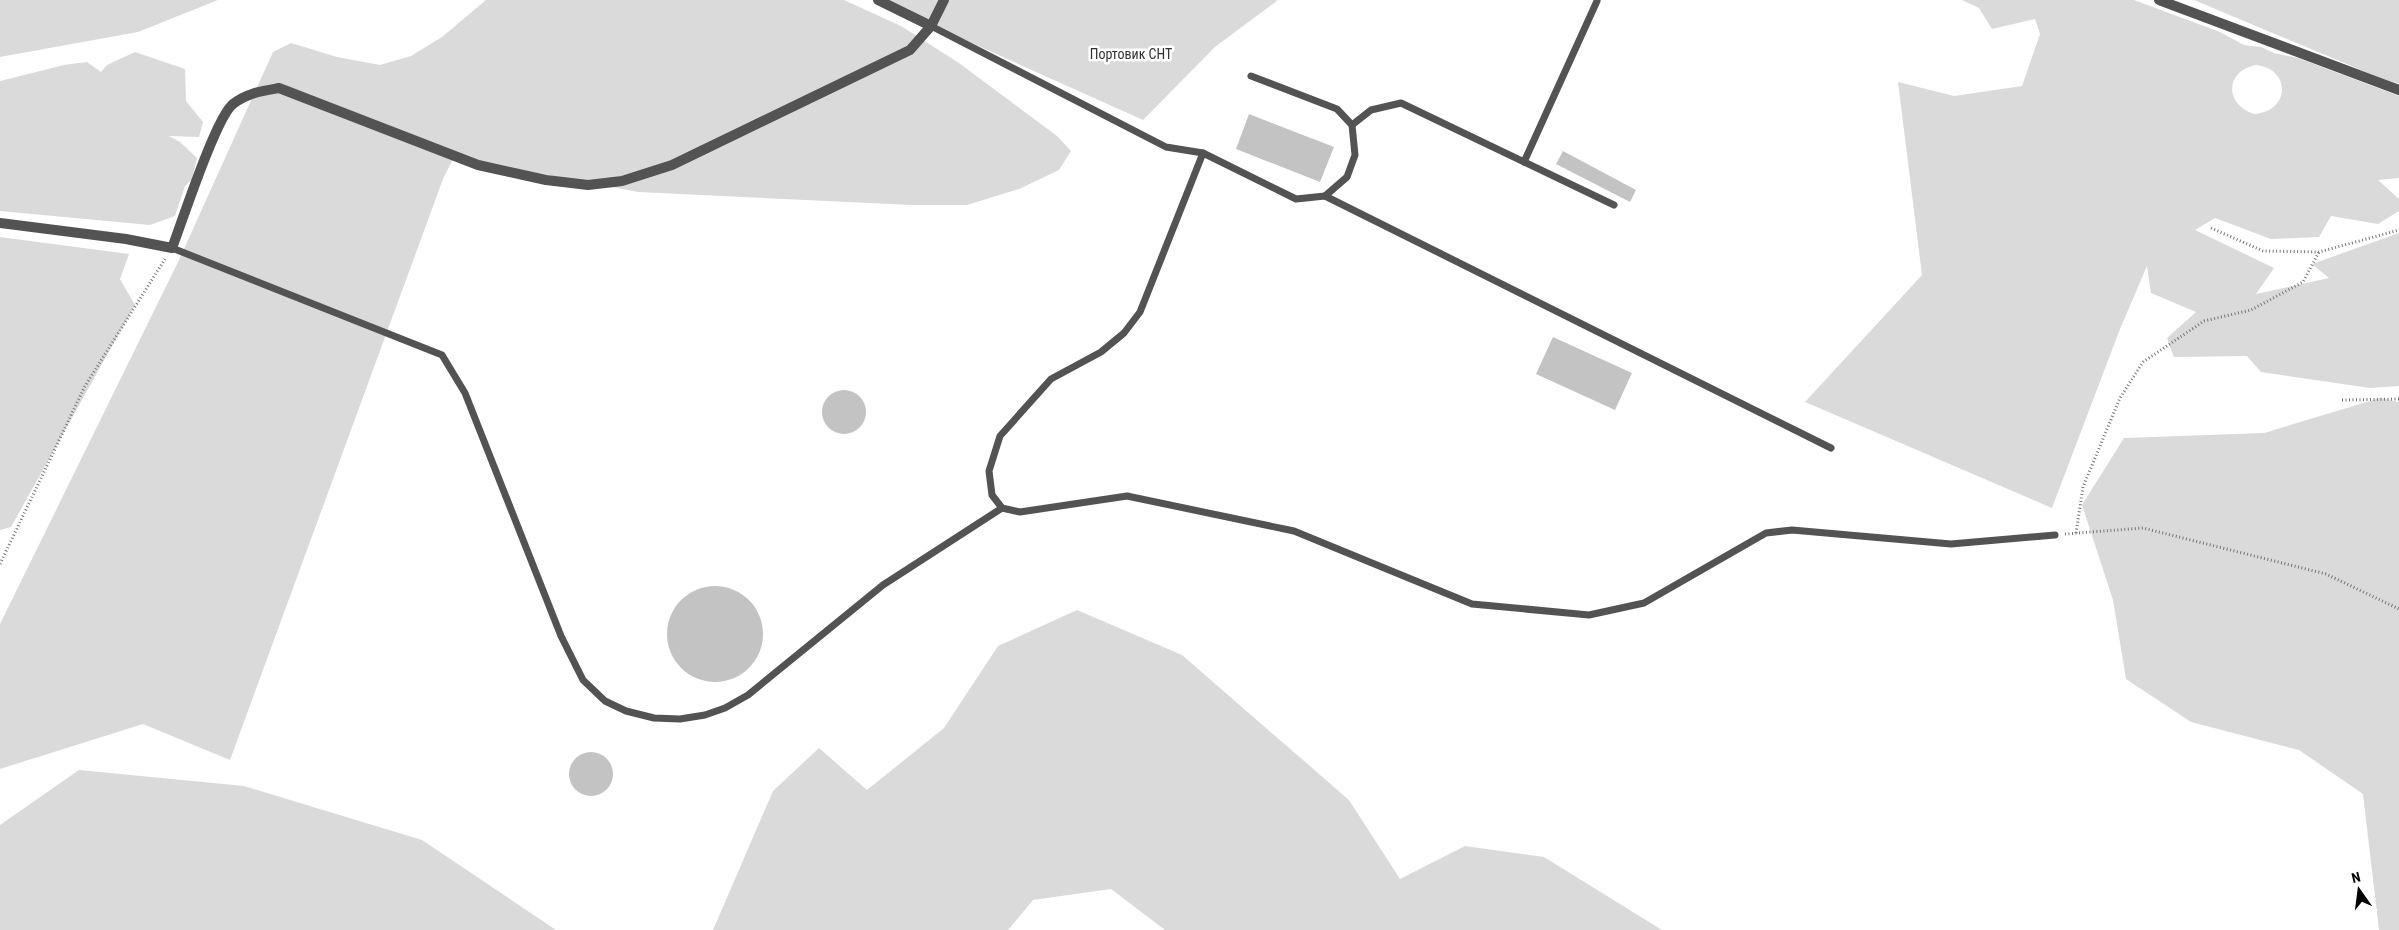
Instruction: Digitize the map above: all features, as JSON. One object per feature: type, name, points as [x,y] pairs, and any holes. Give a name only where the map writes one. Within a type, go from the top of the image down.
[{"type":"street","points":[[878,0],[931,26]]},
{"type":"street","points":[[0,223],[126,239],[172,248],[216,131],[231,106],[250,94],[279,88],[478,165],[546,180],[588,185],[622,181],[672,165],[910,50],[931,26],[944,0]]},
{"type":"street","points":[[2159,0],[2399,90]]},
{"type":"lane","points":[[1524,162],[1597,1]]},
{"type":"lane","points":[[931,26],[1166,147],[1203,153],[1296,199],[1326,196],[1831,448]]},
{"type":"lane","points":[[1252,76],[1337,109],[1352,125],[1355,155],[1347,177],[1326,196]]},
{"type":"lane","points":[[1352,125],[1371,110],[1400,103],[1614,205]]},
{"type":"lane","points":[[1203,153],[1140,312],[1124,333],[1100,352],[1051,379],[1000,436],[990,471],[992,494],[1002,508],[1020,512],[1127,496],[1294,531],[1472,604],[1590,615],[1644,603],[1766,533],[1792,530],[1951,544],[2055,535]]},
{"type":"lane","points":[[172,248],[442,355],[466,394],[561,636],[583,680],[605,701],[626,710],[654,718],[680,719],[705,715],[725,708],[748,695],[883,585],[1002,508]]},
{"type":"path","points":[[2211,228],[2263,251],[2318,252],[2399,230]]},
{"type":"path","points":[[0,564],[85,386],[172,248]]},
{"type":"path","points":[[2076,533],[2083,487],[2120,398],[2143,362],[2204,321],[2251,310],[2302,282],[2318,252]]},
{"type":"path","points":[[2342,400],[2399,399]]},
{"type":"path","points":[[2055,535],[2143,528],[2326,574],[2399,609]]},
{"type":"green space","points":[[0,0],[218,0],[138,32],[0,57]]},
{"type":"green space","points":[[486,0],[844,0],[901,26],[959,63],[1057,136],[1071,151],[1059,170],[1019,189],[967,205],[912,205],[638,192],[454,157],[443,179],[230,760],[143,724],[0,769],[0,624],[179,260],[273,52],[291,43],[337,57],[380,65],[411,56],[442,37]]},
{"type":"green space","name":"Портовик СНТ","points":[[876,0],[1278,0],[1215,47],[1143,120]]},
{"type":"green space","points":[[1962,0],[2134,0],[2220,32],[2244,45],[2261,47],[2274,53],[2298,58],[2399,96],[2399,178],[2378,180],[2399,199],[2399,211],[2378,224],[2331,216],[2319,237],[2271,239],[2215,218],[2195,230],[2274,268],[2256,294],[2329,278],[2312,264],[2399,233],[2399,386],[2370,388],[2261,372],[2247,356],[2174,357],[2167,338],[2196,312],[2151,293],[2147,266],[2120,329],[2052,508],[1805,402],[1922,275],[1898,82],[1954,96],[2022,86],[2040,34],[2035,19],[1992,29],[1979,8]],"holes":[[[2256,65],[2268,68],[2276,74],[2281,82],[2280,99],[2275,106],[2254,114],[2237,103],[2233,96],[2232,88],[2234,81],[2238,74],[2246,68]]]},
{"type":"green space","points":[[2194,0],[2399,0],[2399,86]]},
{"type":"green space","points":[[135,52],[185,69],[186,101],[203,122],[199,137],[169,136],[180,142],[197,158],[192,179],[185,186],[175,216],[150,225],[0,211],[0,81],[64,65],[87,62],[101,72],[107,65]]},
{"type":"green space","points":[[0,237],[129,254],[120,279],[135,305],[11,527],[0,530]]},
{"type":"green space","points":[[2380,398],[2399,402],[2399,930],[2379,930],[2363,794],[2299,750],[2191,722],[2126,679],[2113,600],[2082,505],[2124,438],[2264,433]]},
{"type":"green space","points":[[1077,610],[1182,655],[1349,800],[1400,879],[1465,846],[1544,857],[1662,930],[1165,930],[1111,889],[1033,900],[1008,930],[713,930],[773,791],[819,748],[867,790],[944,728],[998,646]]},
{"type":"green space","points":[[79,770],[244,786],[422,840],[556,930],[0,930],[0,825]]},
{"type":"building","points":[[1249,114],[1334,147],[1320,182],[1236,149]]},
{"type":"building","points":[[1563,151],[1636,190],[1630,202],[1556,164]]},
{"type":"building","points":[[1553,337],[1632,373],[1615,410],[1536,374]]},
{"type":"building","points":[[844,390],[856,394],[862,400],[866,412],[862,424],[856,430],[844,434],[832,430],[826,424],[822,412],[826,400],[832,394]]},
{"type":"building","points":[[706,586],[724,586],[742,594],[755,607],[763,625],[760,653],[742,674],[724,682],[706,682],[688,674],[675,661],[667,643],[667,625],[675,607],[688,594]]},
{"type":"building","points":[[591,752],[603,756],[609,762],[613,774],[609,786],[603,792],[591,796],[579,792],[573,786],[569,774],[573,762],[579,756]]}]
